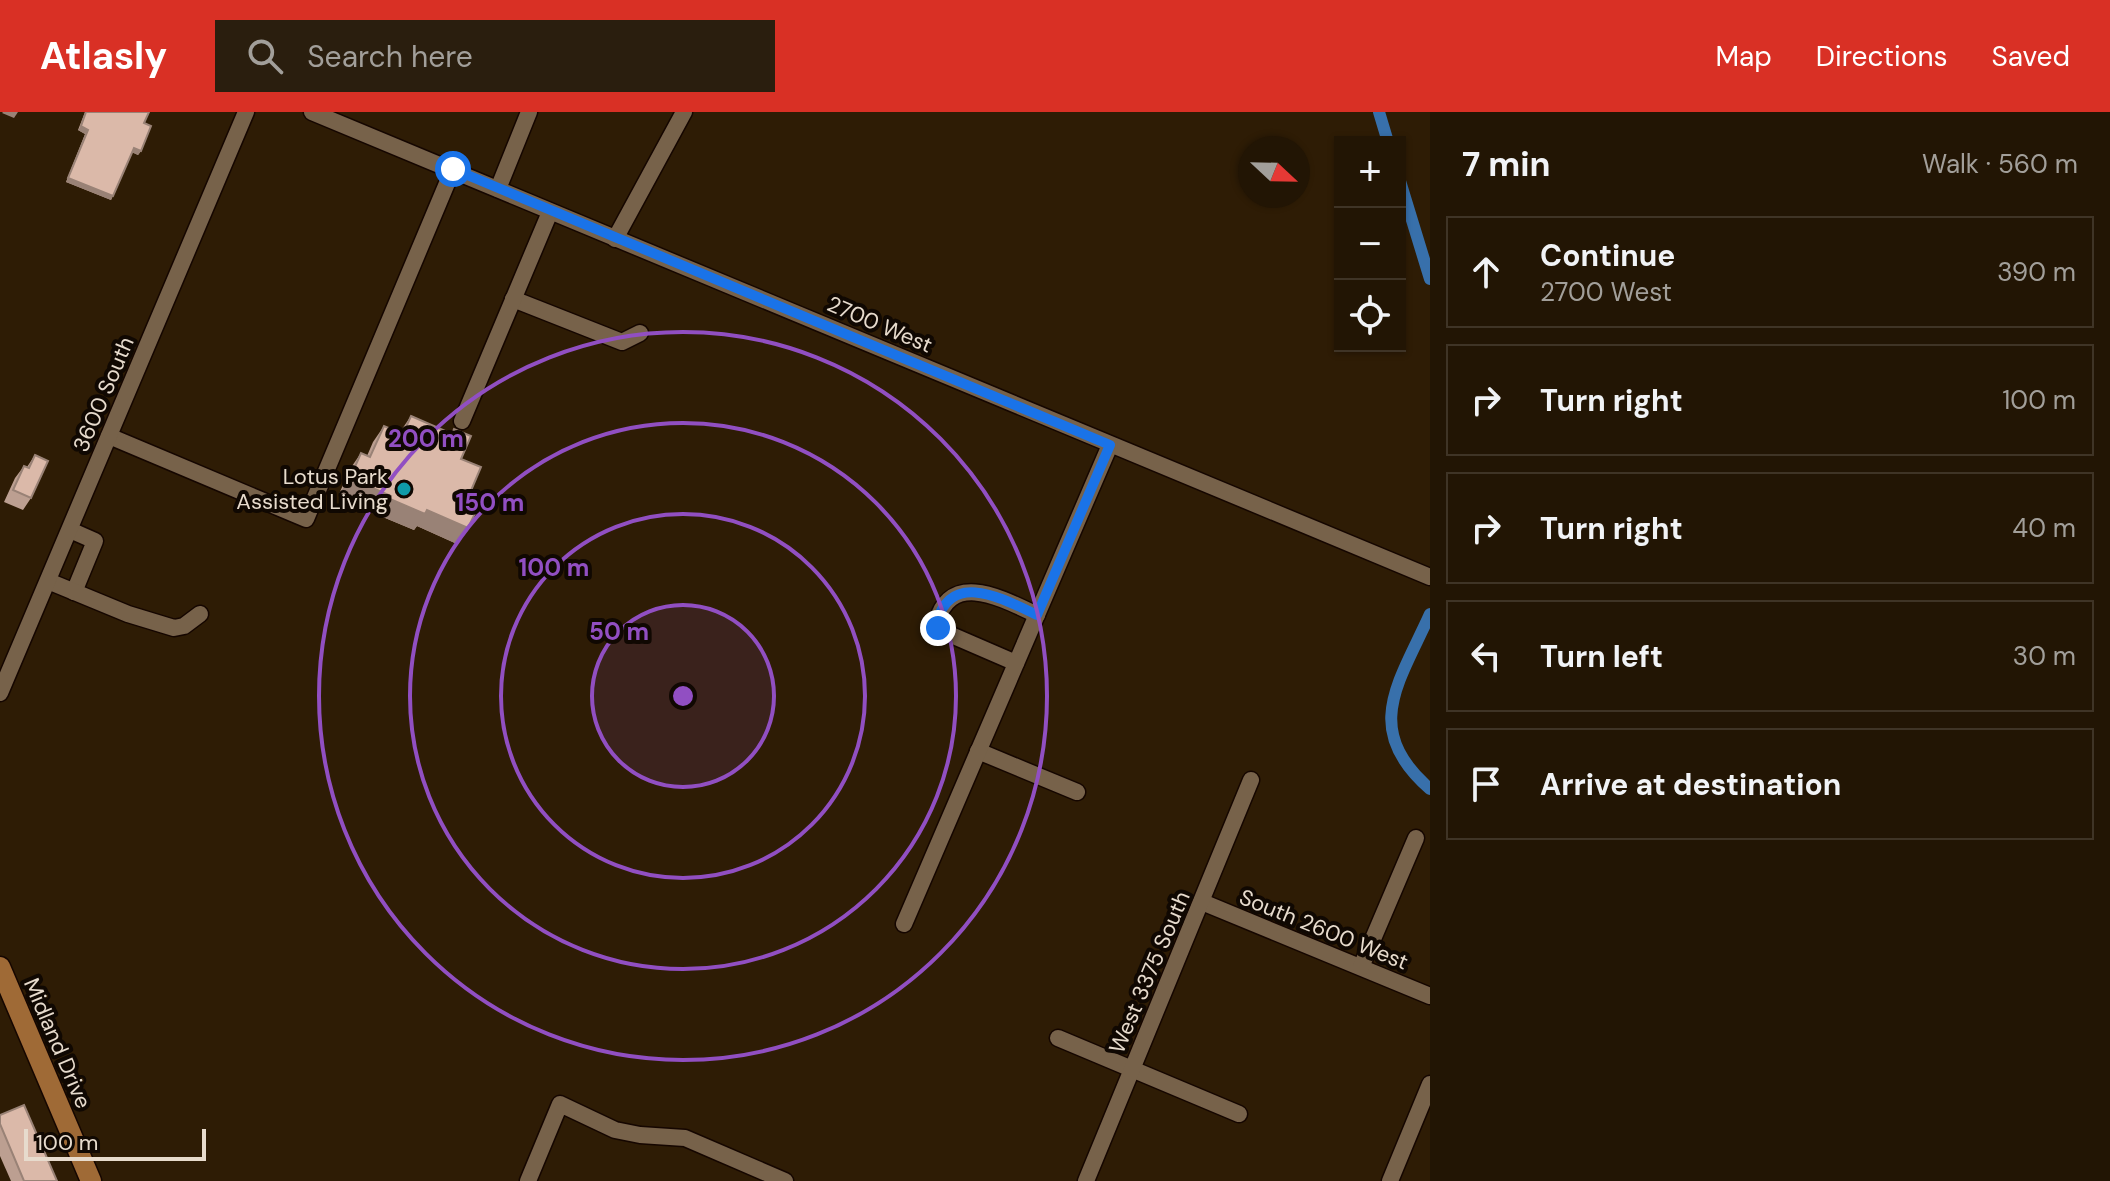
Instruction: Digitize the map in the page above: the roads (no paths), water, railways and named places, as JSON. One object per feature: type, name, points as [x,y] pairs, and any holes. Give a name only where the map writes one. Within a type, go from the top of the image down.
[{"type":"main road","name":"Midland Drive","points":[[1,974],[91,1181]]},
{"type":"street","name":"3600 South","points":[[0,693],[246,112]]},
{"type":"street","name":"2700 West","points":[[312,112],[1430,577]]},
{"type":"street","points":[[498,189],[529,112]]},
{"type":"street","points":[[615,239],[684,112]]},
{"type":"street","points":[[109,436],[306,519],[453,169]]},
{"type":"street","points":[[462,421],[550,212]]},
{"type":"street","points":[[513,299],[622,342],[640,333]]},
{"type":"street","points":[[904,924],[1110,445]]},
{"type":"street","points":[[70,530],[95,541],[74,592]]},
{"type":"street","points":[[48,581],[128,614],[174,628],[184,626],[200,614]]},
{"type":"street","points":[[1016,663],[942,631],[936,624],[941,610],[957,595],[971,591],[981,592],[1037,615]]},
{"type":"street","points":[[978,751],[1077,792]]},
{"type":"street","name":"West 3375 South","points":[[1086,1181],[1251,780]]},
{"type":"street","points":[[1361,967],[1416,838]]},
{"type":"street","name":"South 2600 West","points":[[1202,902],[1430,996]]},
{"type":"street","points":[[1058,1038],[1239,1114]]},
{"type":"street","points":[[1390,1181],[1430,1084]]},
{"type":"street","points":[[528,1181],[560,1104],[615,1130],[685,1138],[779,1180]]},
{"type":"waterway","points":[[1379,112],[1386,136]]},
{"type":"waterway","points":[[1406,201],[1430,279]]},
{"type":"waterway","points":[[1430,614],[1407,662],[1392,705],[1392,725],[1397,746],[1409,767],[1430,789]]},
{"type":"place","name":"Lotus Park Assisted Living","points":[[404,489]]}]
